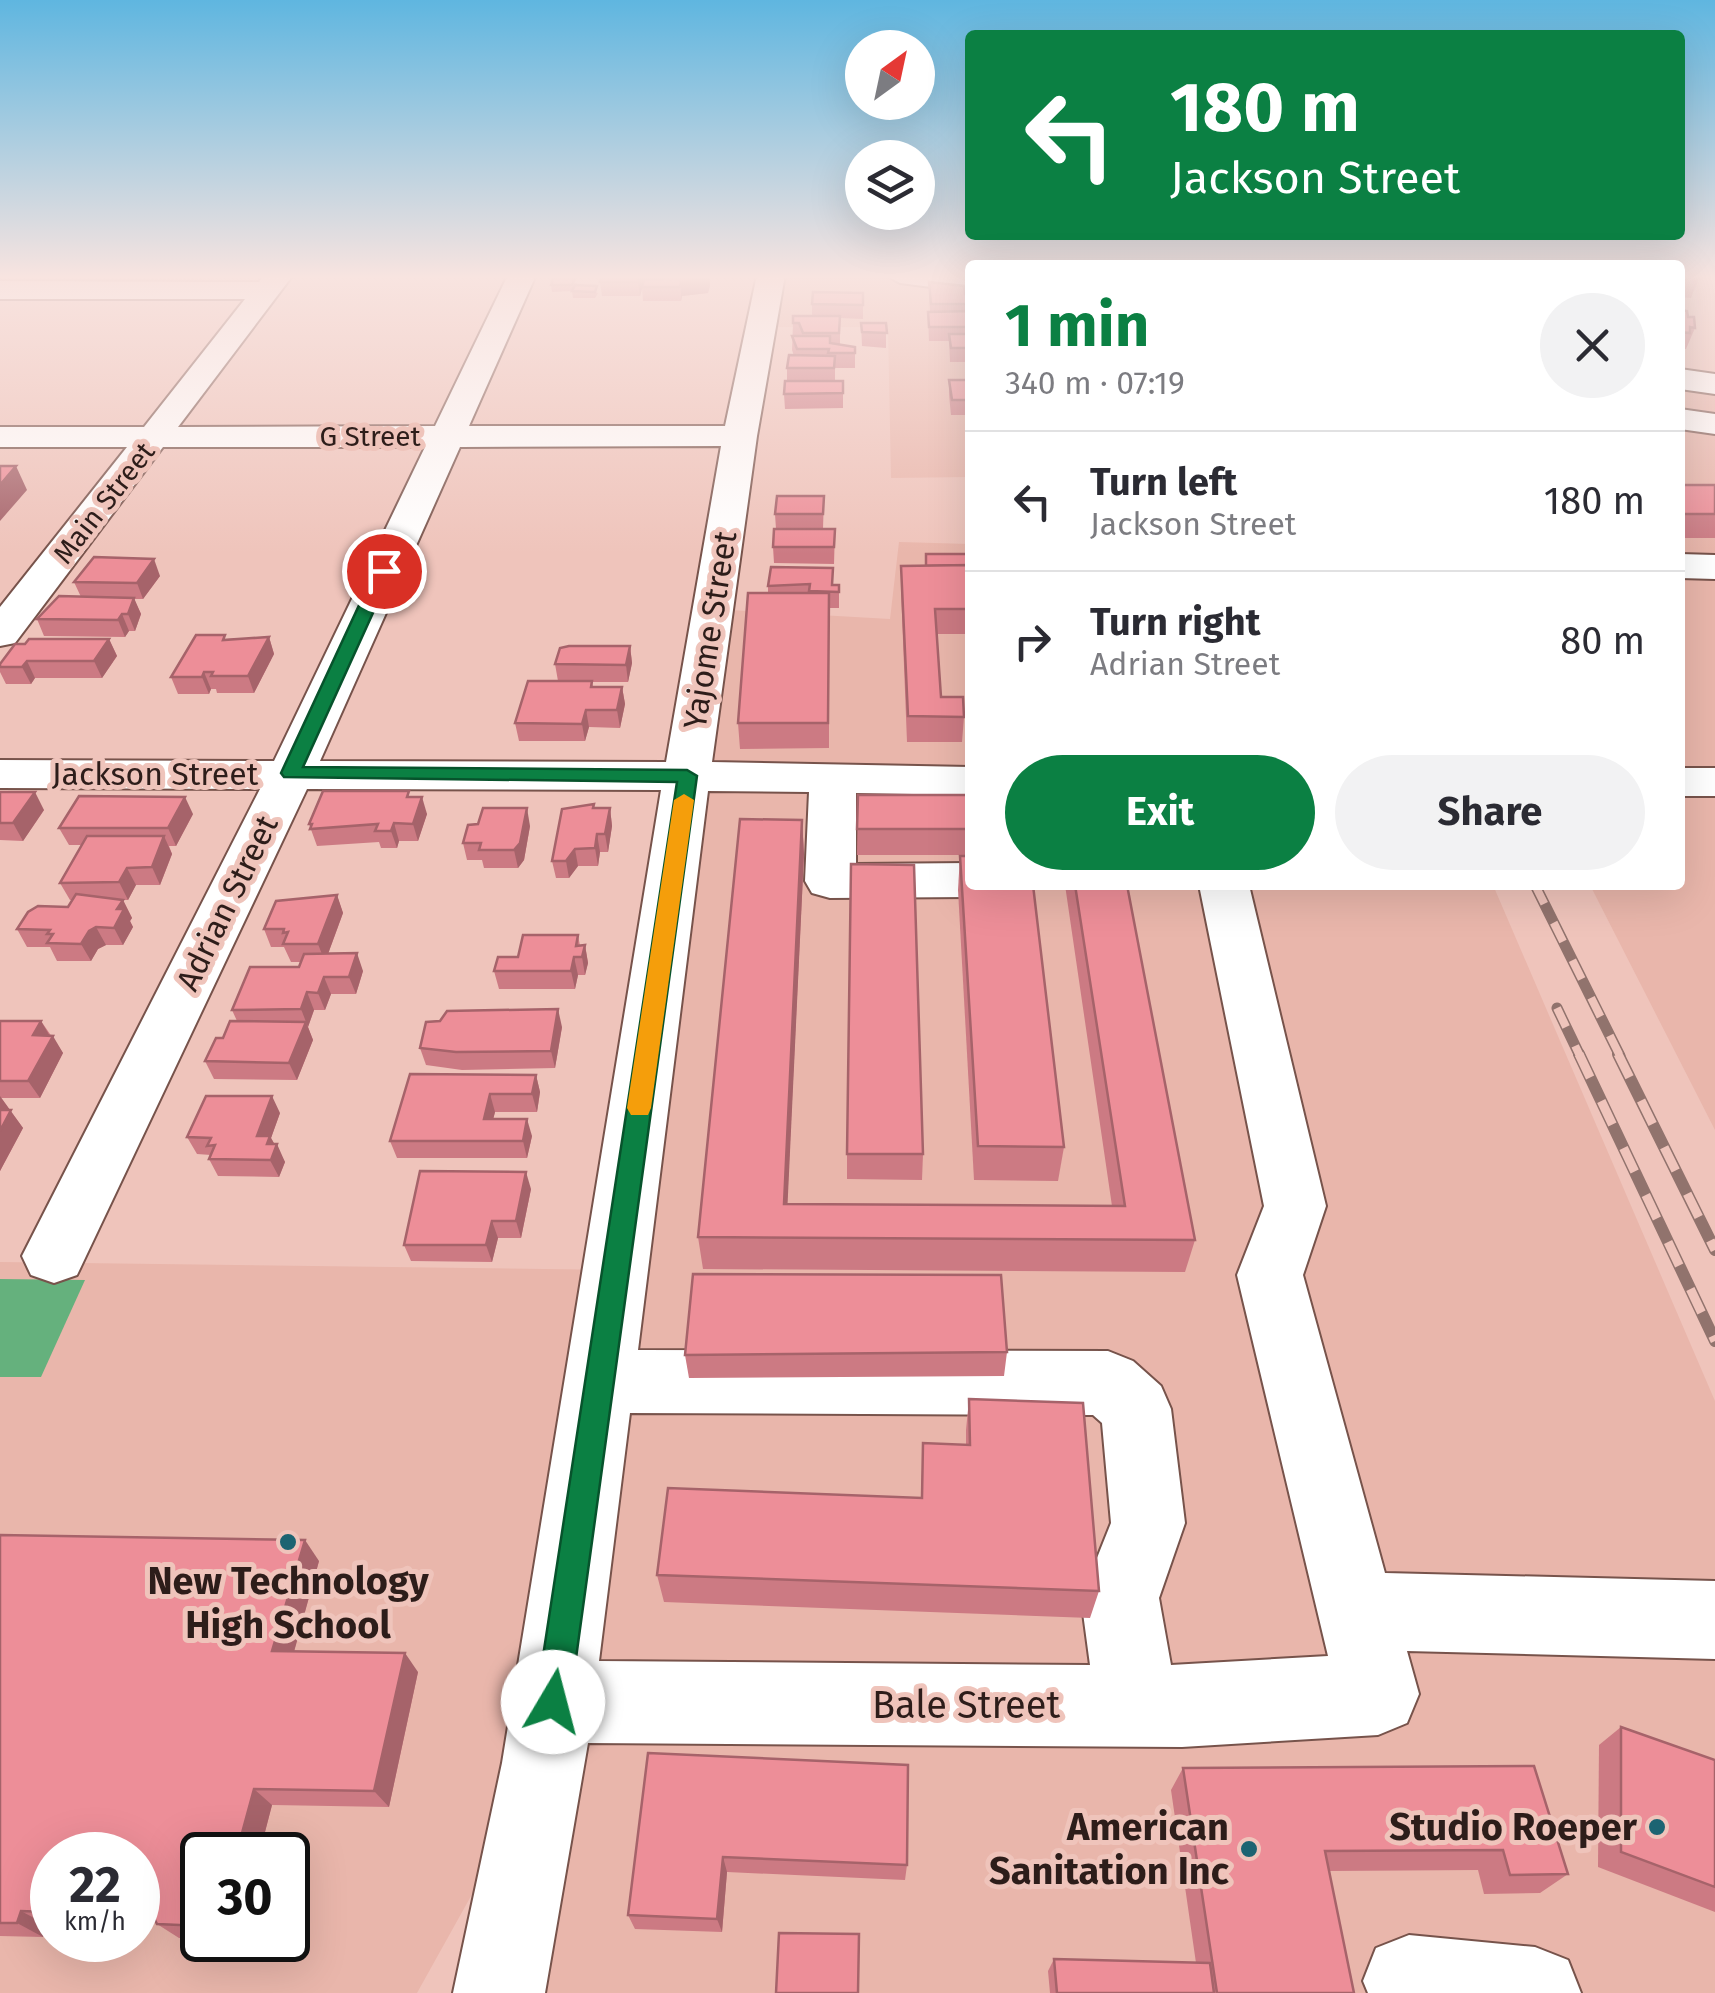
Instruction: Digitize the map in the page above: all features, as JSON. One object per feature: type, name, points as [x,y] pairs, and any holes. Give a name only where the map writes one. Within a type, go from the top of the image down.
[{"type":"street","name":"Main Street","points":[[0,634],[208,368]]},
{"type":"street","name":"Adrian Street","points":[[54,1256],[291,773],[445,436],[483,368]]},
{"type":"street","name":"Yajome Street","points":[[499,1993],[553,1702],[687,776],[753,368]]},
{"type":"street","points":[[1685,380],[1715,384]]},
{"type":"street","points":[[1685,420],[1715,424]]},
{"type":"street","name":"G Street","points":[[1,454],[156,437],[740,436]]},
{"type":"street","points":[[1685,566],[1715,567]]},
{"type":"street","name":"Jackson Street","points":[[0,774],[291,773],[965,781]]},
{"type":"street","points":[[833,778],[830,881],[965,880]]},
{"type":"street","points":[[1685,782],[1715,782]]},
{"type":"street","points":[[1225,890],[1294,1206],[1270,1275],[1356,1611],[1715,1620]]},
{"type":"street","points":[[600,1381],[1108,1383],[1136,1410],[1148,1523],[1120,1598],[1137,1706]]},
{"type":"street","name":"Bale Street","points":[[553,1702],[1137,1706],[1378,1694],[1356,1611]]},
{"type":"street","points":[[1409,1981],[1535,1993]]},
{"type":"shaded area","points":[[889,368],[965,368],[965,477],[891,478]]},
{"type":"shaded area","points":[[1685,380],[1715,384],[1715,1130],[1593,890],[1685,890]]},
{"type":"shaded area","points":[[899,542],[965,544],[965,890],[1495,890],[1715,1401],[1715,1993],[544,1993],[544,1765],[417,1993],[0,1993],[0,1262],[616,1270],[713,609],[890,619]]},
{"type":"green space","points":[[0,1279],[85,1280],[41,1377],[0,1377]]},
{"type":"building","points":[[949,380],[965,380],[965,400],[952,400]]},
{"type":"building","points":[[785,381],[843,381],[843,393],[784,394]]},
{"type":"building","points":[[0,466],[16,466],[0,485]]},
{"type":"building","points":[[1685,485],[1715,485],[1715,514],[1685,514]]},
{"type":"building","points":[[777,496],[824,496],[823,514],[775,514]]},
{"type":"building","points":[[774,529],[835,529],[834,547],[773,547]]},
{"type":"building","points":[[926,554],[965,554],[965,565],[926,566]]},
{"type":"building","points":[[94,557],[154,559],[137,583],[74,582]]},
{"type":"building","points":[[965,565],[965,609],[935,609],[941,697],[963,697],[964,717],[908,716],[901,566]]},
{"type":"building","points":[[771,567],[833,568],[832,585],[839,585],[839,592],[809,591],[810,584],[768,586]]},
{"type":"building","points":[[748,593],[829,593],[828,723],[738,723]]},
{"type":"building","points":[[59,596],[134,598],[128,614],[122,614],[118,620],[37,619]]},
{"type":"building","points":[[196,635],[225,635],[223,640],[269,637],[248,676],[211,676],[213,672],[204,672],[202,677],[171,677]]},
{"type":"building","points":[[29,639],[109,639],[94,661],[27,661],[22,667],[0,667],[15,644],[25,644]]},
{"type":"building","points":[[630,646],[626,665],[555,664],[560,648]]},
{"type":"building","points":[[528,681],[592,681],[591,687],[622,687],[617,710],[586,710],[582,724],[515,723]]},
{"type":"building","points":[[323,791],[409,791],[407,797],[422,797],[413,824],[394,823],[391,831],[375,831],[378,824],[310,829]]},
{"type":"building","points":[[0,792],[35,792],[13,823],[0,823]]},
{"type":"building","points":[[858,795],[965,795],[965,829],[857,829]]},
{"type":"building","points":[[79,796],[185,797],[168,828],[59,828]]},
{"type":"building","points":[[594,804],[593,808],[610,808],[605,834],[597,834],[595,848],[575,849],[566,861],[552,861],[562,809]]},
{"type":"building","points":[[483,808],[527,808],[520,843],[514,850],[479,850],[481,843],[463,843],[468,825],[478,824]]},
{"type":"building","points":[[740,819],[802,820],[784,1204],[1125,1206],[1076,890],[1128,890],[1195,1240],[698,1237]]},
{"type":"building","points":[[87,836],[164,836],[152,867],[127,868],[119,882],[60,883]]},
{"type":"building","points":[[960,856],[965,856],[965,890],[1034,890],[1064,1147],[978,1146]]},
{"type":"building","points":[[851,864],[914,865],[923,1154],[847,1154]]},
{"type":"building","points":[[76,894],[123,900],[117,909],[124,909],[114,928],[96,927],[81,944],[47,943],[53,934],[47,934],[50,930],[17,929],[28,912],[38,906],[68,907]]},
{"type":"building","points":[[337,895],[318,944],[283,944],[288,932],[264,929],[276,901]]},
{"type":"building","points":[[523,935],[578,935],[576,946],[585,945],[582,957],[574,957],[571,971],[494,971],[498,957],[518,957]]},
{"type":"building","points":[[357,953],[349,977],[324,977],[318,993],[307,992],[301,1009],[232,1010],[250,967],[299,967],[304,954]]},
{"type":"building","points":[[558,1009],[551,1051],[456,1052],[420,1048],[426,1022],[440,1021],[447,1011]]},
{"type":"building","points":[[0,1021],[41,1021],[33,1035],[53,1036],[28,1081],[0,1081]]},
{"type":"building","points":[[230,1021],[306,1022],[289,1063],[205,1061],[216,1038],[223,1038]]},
{"type":"building","points":[[410,1074],[536,1075],[532,1094],[490,1094],[484,1119],[527,1119],[523,1141],[390,1141]]},
{"type":"building","points":[[206,1096],[272,1096],[257,1136],[270,1136],[267,1144],[277,1144],[271,1160],[209,1159],[215,1145],[207,1146],[211,1138],[187,1137]]},
{"type":"building","points":[[0,1110],[11,1110],[0,1131]]},
{"type":"building","points":[[420,1171],[526,1172],[516,1221],[492,1221],[486,1245],[404,1245]]},
{"type":"building","points":[[693,1274],[1001,1275],[1007,1352],[685,1355]]},
{"type":"building","points":[[969,1399],[1083,1403],[1099,1591],[657,1575],[668,1488],[922,1498],[923,1443],[970,1445]]},
{"type":"building","points":[[0,1535],[305,1540],[272,1651],[405,1653],[374,1791],[254,1789],[242,1832],[180,1832],[180,1925],[160,1924],[160,1832],[30,1832],[30,1911],[21,1911],[17,1923],[0,1923]]},
{"type":"building","name":"Studio Roeper","points":[[1621,1727],[1715,1760],[1715,1887],[1621,1852]]},
{"type":"building","points":[[648,1753],[908,1765],[907,1865],[723,1857],[717,1919],[628,1915]]},
{"type":"building","points":[[1534,1766],[1568,1874],[1510,1875],[1503,1850],[1325,1851],[1354,1993],[1217,1993],[1183,1768]]},
{"type":"building","points":[[779,1933],[859,1934],[858,1993],[776,1993]]},
{"type":"building","points":[[1054,1959],[1210,1963],[1214,1993],[1057,1993]]},
{"type":"railway","points":[[1537,890],[1620,1056]]},
{"type":"railway","points":[[1557,1008],[1580,1056]]},
{"type":"railway","points":[[1579,1054],[1715,1341]]},
{"type":"railway","points":[[1618,1054],[1715,1250]]},
{"type":"slow traffic","points":[[639,1108],[684,800]]},
{"type":"place","name":"New Technology High School","points":[[288,1542]]},
{"type":"place","name":"Studio Roeper","points":[[1657,1827]]},
{"type":"place","name":"American Sanitation Inc","points":[[1249,1849]]},
{"type":"route","points":[[384,571],[291,773],[687,776],[553,1702]]}]
